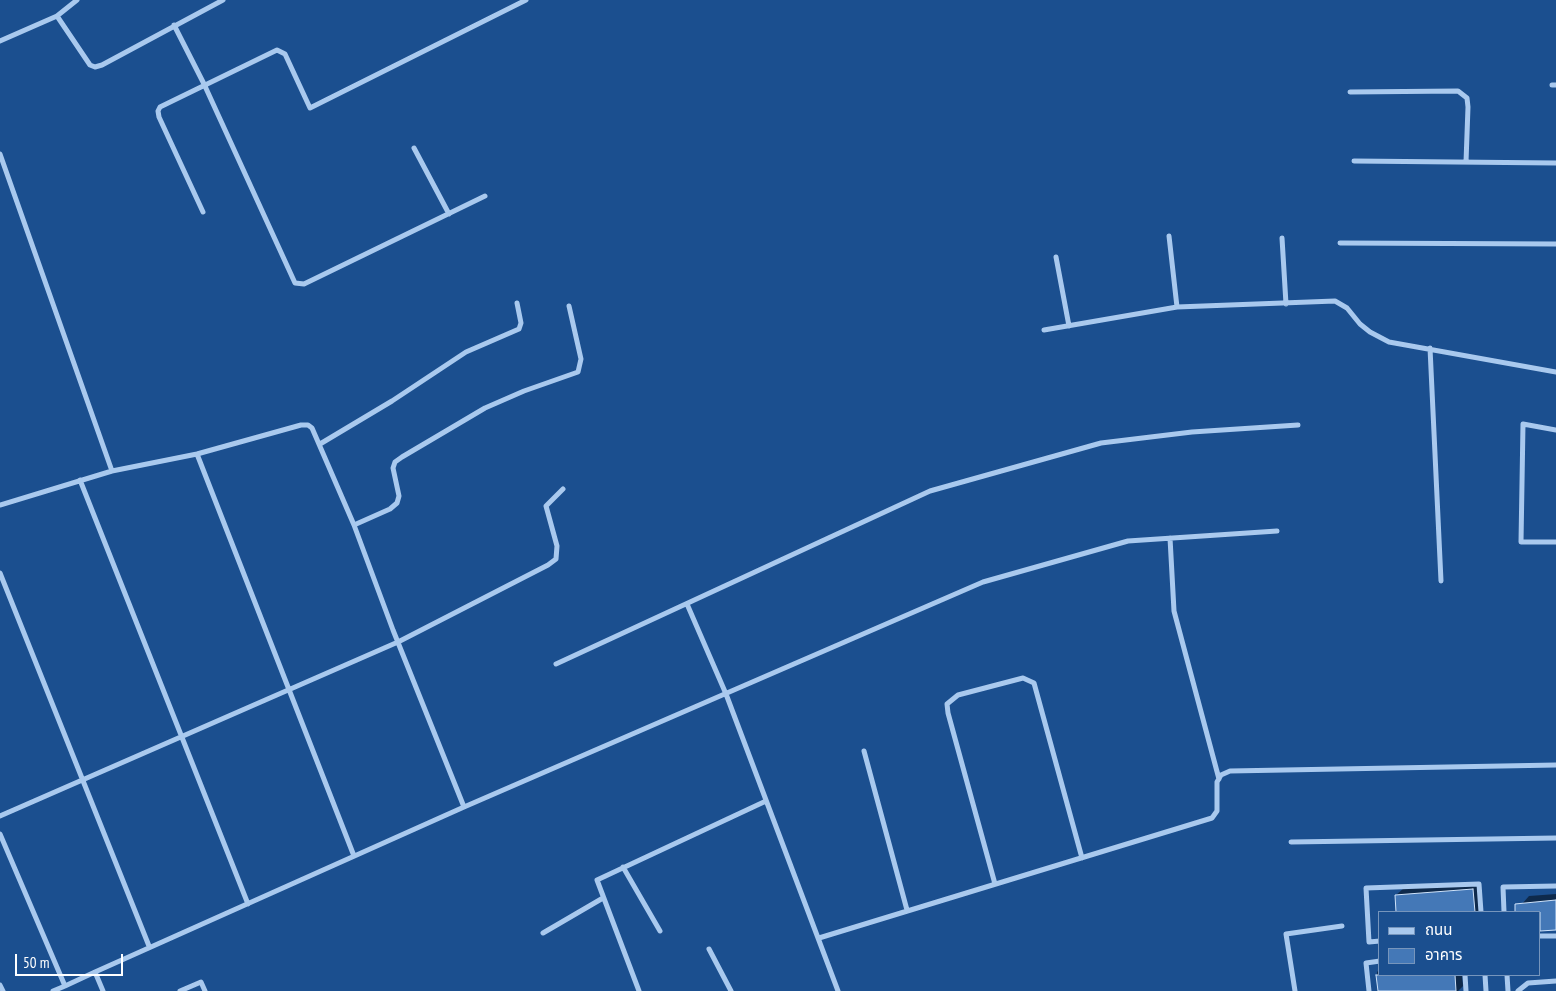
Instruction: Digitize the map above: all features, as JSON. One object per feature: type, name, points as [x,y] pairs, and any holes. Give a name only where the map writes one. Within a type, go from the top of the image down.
[{"type":"street","points":[[0,41],[57,16],[77,0]]},
{"type":"street","points":[[57,16],[90,65],[95,67],[223,0]]},
{"type":"street","points":[[203,212],[158,111],[160,107],[277,50],[285,54],[310,108],[526,0]]},
{"type":"street","points":[[174,25],[204,84],[295,283],[304,284],[485,196]]},
{"type":"street","points":[[1350,92],[1458,91],[1467,98],[1466,162]]},
{"type":"street","points":[[414,148],[449,214]]},
{"type":"street","points":[[0,154],[112,471]]},
{"type":"street","points":[[1354,161],[1556,163]]},
{"type":"street","points":[[0,173],[6,170]]},
{"type":"street","points":[[1169,236],[1177,307]]},
{"type":"street","points":[[1282,238],[1286,304]]},
{"type":"street","points":[[1340,243],[1556,244]]},
{"type":"street","points":[[1056,257],[1069,326]]},
{"type":"street","points":[[1044,330],[1177,307],[1286,304],[1312,300],[1335,301],[1347,308],[1360,324],[1389,342],[1556,372]]},
{"type":"street","points":[[320,444],[392,401],[466,352],[481,344],[514,333],[519,329],[521,323],[517,303]]},
{"type":"street","points":[[354,525],[397,503],[399,496],[393,468],[395,462],[402,456],[485,408],[578,372],[581,359],[568,306]]},
{"type":"street","points":[[1430,348],[1441,581]]},
{"type":"street","points":[[0,505],[112,471],[197,454],[301,424],[308,425],[312,428],[320,444],[354,525],[398,642],[464,807]]},
{"type":"street","points":[[1556,430],[1524,424],[1521,542],[1556,542]]},
{"type":"street","points":[[556,664],[687,604],[887,508],[939,488],[1101,443],[1192,432],[1298,425]]},
{"type":"street","points":[[197,454],[354,856]]},
{"type":"street","points":[[80,480],[248,904]]},
{"type":"street","points":[[0,816],[182,739],[398,642],[556,559],[558,546],[546,506],[563,489]]},
{"type":"street","points":[[53,991],[149,946],[248,904],[464,807],[983,582],[1122,542],[1277,531]]},
{"type":"street","points":[[819,938],[1212,818],[1217,811],[1218,779],[1174,611],[1170,538]]},
{"type":"street","points":[[0,573],[149,946]]},
{"type":"street","points":[[687,604],[726,694],[838,991]]},
{"type":"street","points":[[995,884],[948,712],[947,704],[958,695],[1023,678],[1034,683],[1082,858]]},
{"type":"street","points":[[864,751],[907,910]]},
{"type":"street","points":[[1218,779],[1221,775],[1230,771],[1556,765]]},
{"type":"street","points":[[639,991],[597,880],[766,801]]},
{"type":"street","points":[[0,834],[65,986]]},
{"type":"street","points":[[1291,842],[1556,838]]},
{"type":"street","points":[[623,867],[660,931]]},
{"type":"street","points":[[1378,941],[1369,942],[1366,888],[1479,884],[1481,911]]},
{"type":"street","points":[[1504,911],[1503,887],[1556,886]]},
{"type":"street","points":[[544,933],[603,898]]},
{"type":"street","points":[[1295,991],[1286,934],[1342,926]]},
{"type":"street","points":[[1541,936],[1556,936]]},
{"type":"street","points":[[709,949],[731,991]]},
{"type":"street","points":[[1369,991],[1366,963],[1378,962]]},
{"type":"street","points":[[95,972],[103,991]]},
{"type":"street","points":[[1465,976],[1466,991]]},
{"type":"street","points":[[1485,976],[1486,991]]},
{"type":"street","points":[[1507,976],[1508,991]]},
{"type":"street","points":[[1518,991],[1528,983],[1556,981]]},
{"type":"street","points":[[180,991],[201,982],[205,991]]},
{"type":"street","points":[[0,985],[3,991]]},
{"type":"building","points":[[1473,889],[1475,911],[1396,911],[1395,895]]},
{"type":"building","points":[[1556,900],[1556,930],[1541,931],[1541,911],[1515,911],[1515,904]]},
{"type":"building","points":[[1376,975],[1455,976],[1456,991],[1378,991]]}]
